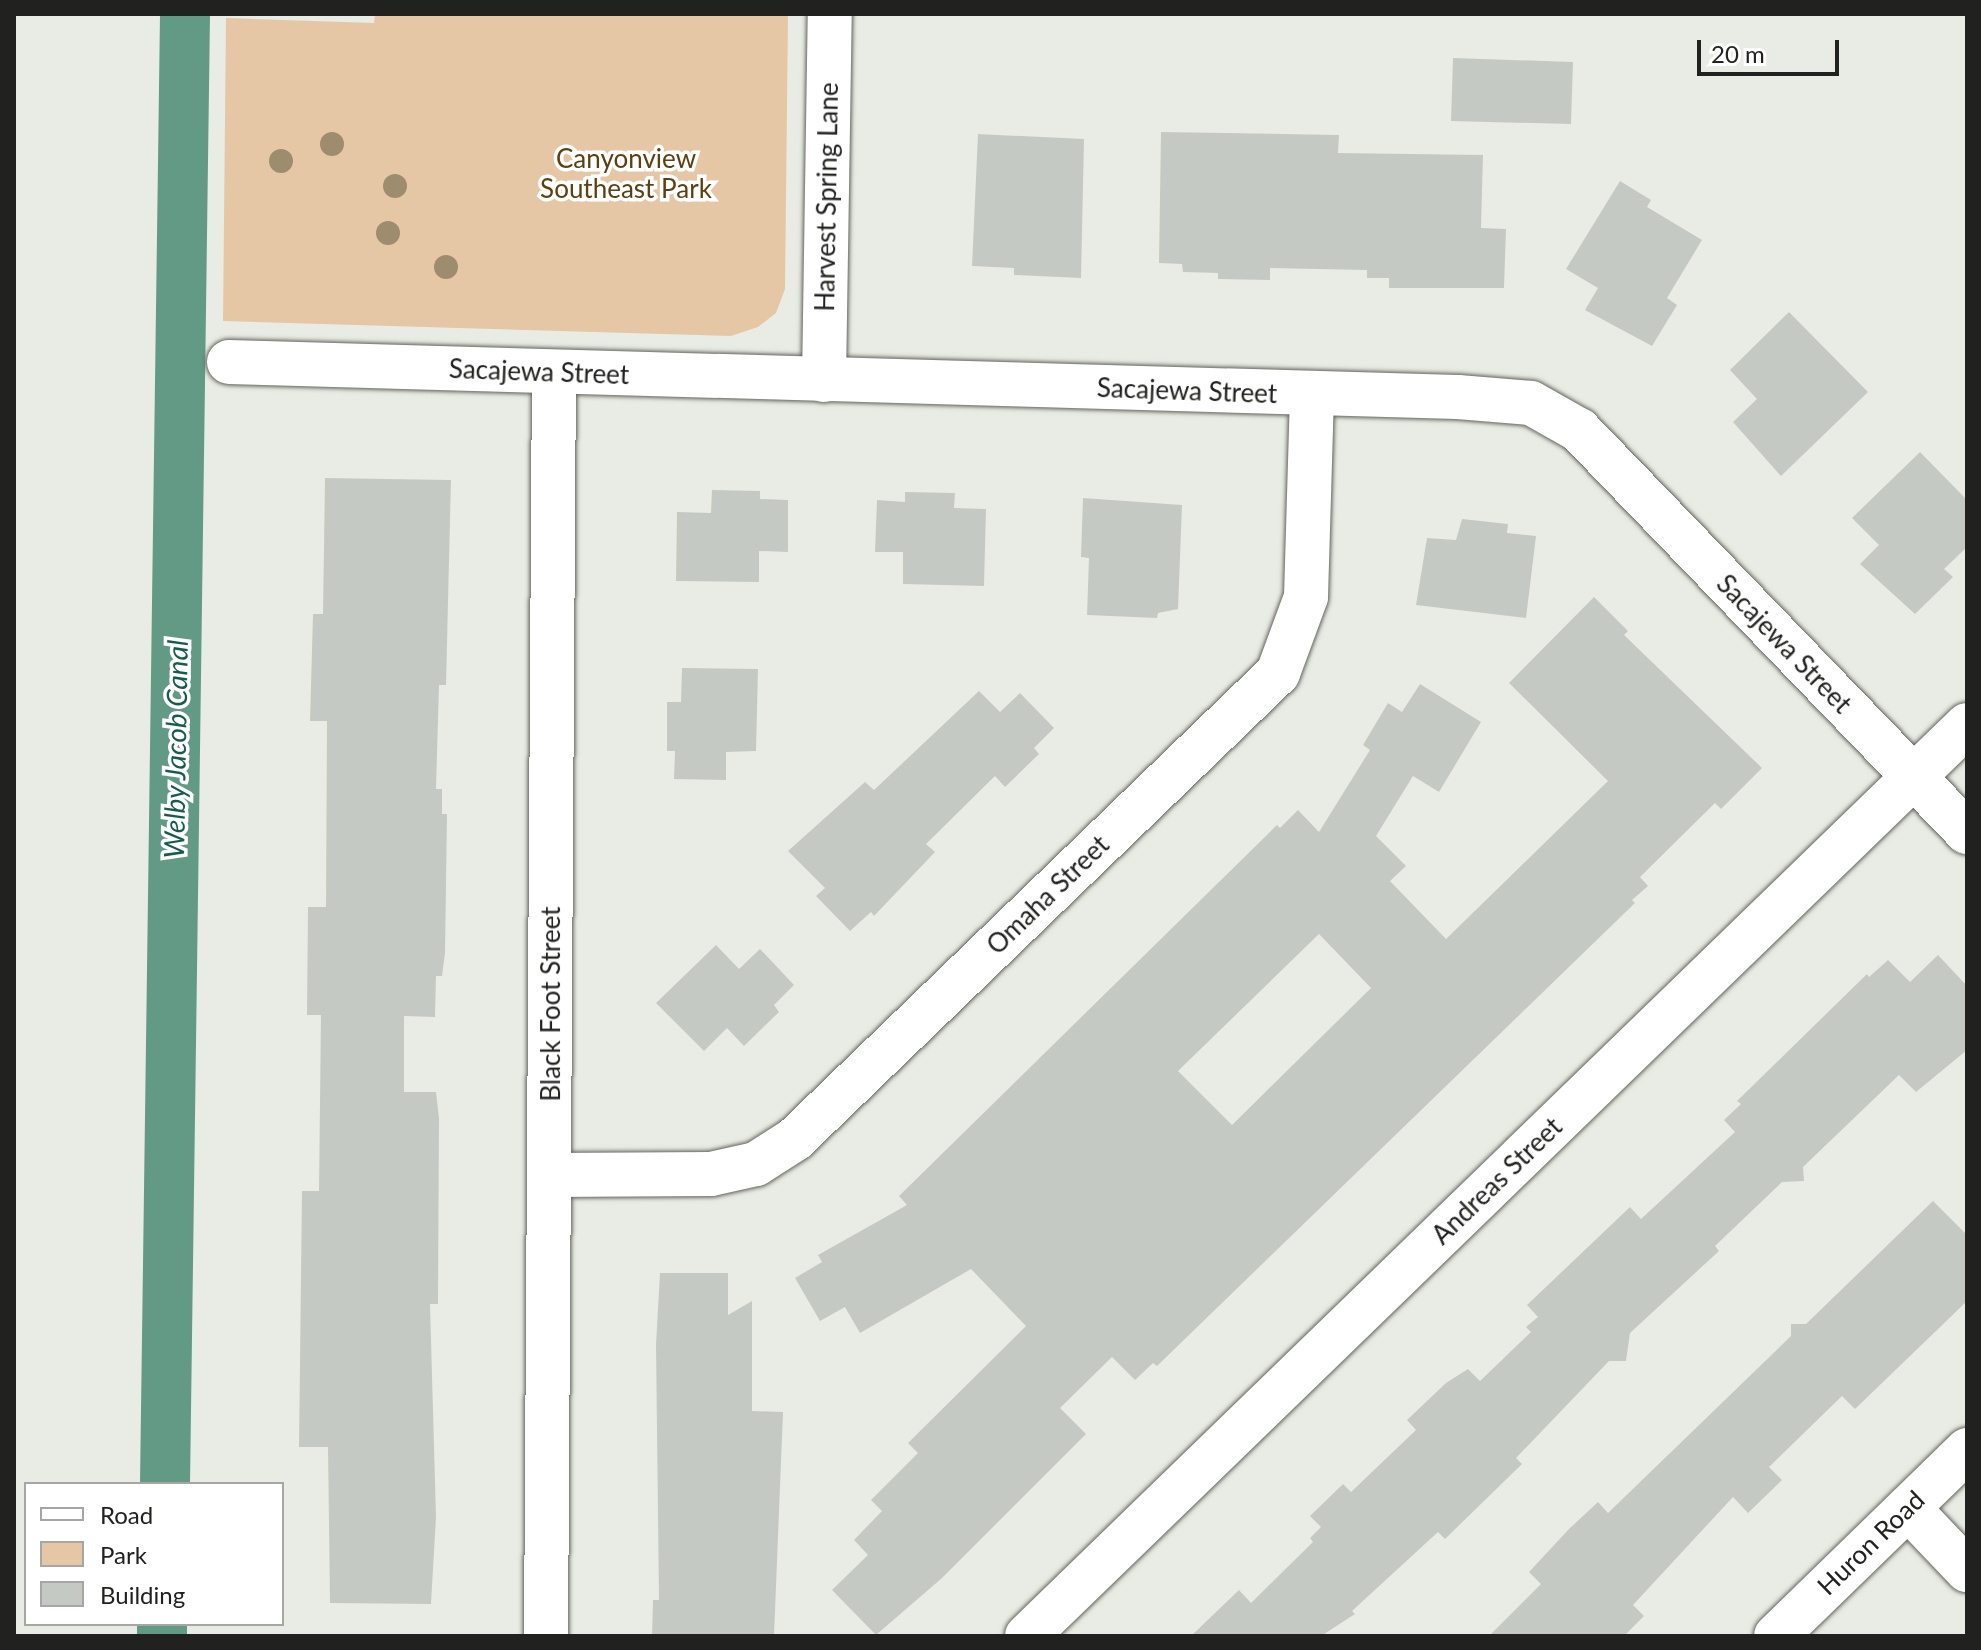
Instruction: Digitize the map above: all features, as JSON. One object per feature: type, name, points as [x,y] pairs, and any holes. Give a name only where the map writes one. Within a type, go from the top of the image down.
[{"type":"street","name":"Harvest Spring Lane","points":[[824,380],[830,14]]},
{"type":"street","name":"Sacajewa Street","points":[[229,362],[1531,403],[1579,430],[1967,832]]},
{"type":"street","name":"Black Foot Street","points":[[546,1636],[554,372]]},
{"type":"street","name":"Omaha Street","points":[[550,1175],[711,1174],[756,1164],[795,1139],[1278,673],[1306,597],[1312,394]]},
{"type":"street","name":"Andreas Street","points":[[1027,1636],[1967,725]]},
{"type":"street","name":"Huron Road","points":[[1776,1636],[1967,1450]]},
{"type":"street","points":[[1908,1508],[1967,1570]]},
{"type":"green space","name":"Canyonview Southeast Park","points":[[375,14],[788,14],[785,289],[776,313],[758,327],[731,336],[223,321],[226,18],[374,23]]},
{"type":"building","points":[[1453,58],[1573,62],[1571,124],[1451,121]]},
{"type":"building","points":[[1161,132],[1339,135],[1338,153],[1483,155],[1481,228],[1506,229],[1504,288],[1389,288],[1389,278],[1367,278],[1367,270],[1270,268],[1270,280],[1218,279],[1218,273],[1183,272],[1182,264],[1159,263]]},
{"type":"building","points":[[978,134],[1084,139],[1081,278],[1014,275],[1014,268],[972,266]]},
{"type":"building","points":[[1620,181],[1651,200],[1647,207],[1702,240],[1667,298],[1677,305],[1652,346],[1585,310],[1598,288],[1566,269]]},
{"type":"building","points":[[1789,312],[1868,392],[1781,476],[1733,422],[1757,399],[1730,370]]},
{"type":"building","points":[[1920,452],[1967,500],[1967,547],[1944,569],[1953,577],[1915,614],[1860,564],[1879,545],[1852,518]]},
{"type":"building","points":[[325,478],[451,480],[446,685],[439,685],[436,789],[442,789],[442,814],[447,814],[445,953],[442,976],[436,976],[435,1017],[404,1016],[404,1092],[436,1092],[439,1118],[438,1304],[430,1304],[436,1517],[431,1604],[330,1603],[328,1447],[299,1447],[302,1191],[319,1191],[321,1015],[307,1015],[308,907],[326,907],[327,721],[310,721],[313,614],[323,614]]},
{"type":"building","points":[[712,490],[760,491],[760,499],[788,500],[788,552],[759,551],[759,582],[676,581],[677,512],[711,513]]},
{"type":"building","points":[[905,492],[955,493],[954,508],[986,509],[984,586],[903,584],[903,552],[875,552],[877,500],[905,502]]},
{"type":"building","points":[[1083,498],[1182,505],[1178,609],[1158,613],[1157,618],[1087,615],[1089,558],[1081,557]]},
{"type":"building","points":[[1462,519],[1508,524],[1507,533],[1536,536],[1526,618],[1416,605],[1427,538],[1456,540]]},
{"type":"building","points":[[1594,597],[1628,631],[1624,635],[1762,768],[1721,809],[1715,803],[1640,877],[1648,886],[1632,900],[1635,903],[1157,1366],[1153,1363],[1135,1380],[1112,1357],[1060,1408],[1086,1434],[942,1578],[876,1635],[832,1590],[868,1555],[854,1540],[882,1511],[871,1500],[918,1453],[908,1443],[1026,1326],[971,1269],[860,1333],[845,1307],[820,1321],[795,1278],[822,1262],[818,1255],[907,1205],[899,1196],[1277,825],[1280,828],[1298,810],[1319,832],[1370,750],[1363,745],[1388,703],[1402,712],[1420,684],[1481,722],[1439,792],[1413,776],[1376,836],[1406,866],[1390,881],[1446,939],[1608,781],[1509,683]],"holes":[[[1319,934],[1371,988],[1232,1125],[1178,1071]]]},
{"type":"building","points":[[682,668],[758,669],[756,751],[726,752],[726,780],[674,779],[675,751],[667,751],[667,702],[681,702]]},
{"type":"building","points":[[979,691],[1000,712],[1020,693],[1054,728],[1034,748],[1039,754],[1005,787],[995,776],[926,844],[935,852],[874,916],[871,912],[850,931],[816,896],[825,888],[788,851],[865,782],[874,790]]},
{"type":"building","points":[[716,945],[739,969],[760,949],[794,985],[774,1005],[779,1012],[744,1046],[727,1028],[704,1051],[656,1003]]},
{"type":"building","points":[[1938,955],[1967,986],[1967,1050],[1916,1092],[1899,1075],[1803,1167],[1804,1181],[1782,1182],[1715,1246],[1719,1251],[1630,1333],[1626,1361],[1609,1361],[1516,1458],[1522,1464],[1445,1539],[1438,1532],[1352,1611],[1355,1614],[1321,1636],[1191,1636],[1239,1590],[1251,1603],[1313,1542],[1310,1538],[1321,1527],[1310,1516],[1343,1484],[1351,1492],[1416,1430],[1407,1420],[1446,1383],[1468,1369],[1480,1381],[1531,1332],[1526,1327],[1538,1317],[1527,1305],[1630,1207],[1641,1219],[1735,1132],[1724,1120],[1741,1104],[1737,1101],[1867,974],[1869,977],[1888,960],[1910,982]]},
{"type":"building","points":[[1933,1201],[1967,1235],[1967,1301],[1855,1409],[1842,1396],[1769,1467],[1782,1480],[1748,1513],[1733,1497],[1633,1605],[1644,1616],[1624,1636],[1489,1636],[1541,1584],[1529,1572],[1569,1529],[1598,1502],[1608,1513],[1791,1336],[1791,1324],[1806,1324]]},
{"type":"building","points":[[660,1273],[728,1273],[728,1315],[752,1301],[752,1411],[783,1412],[774,1636],[652,1636],[653,1600],[659,1600],[656,1345]]},
{"type":"waterway","name":"Welby Jacob Canal","points":[[165,1482],[185,14]]},
{"type":"waterway","name":"Welby Jacob Canal","points":[[162,1626],[162,1636]]}]
